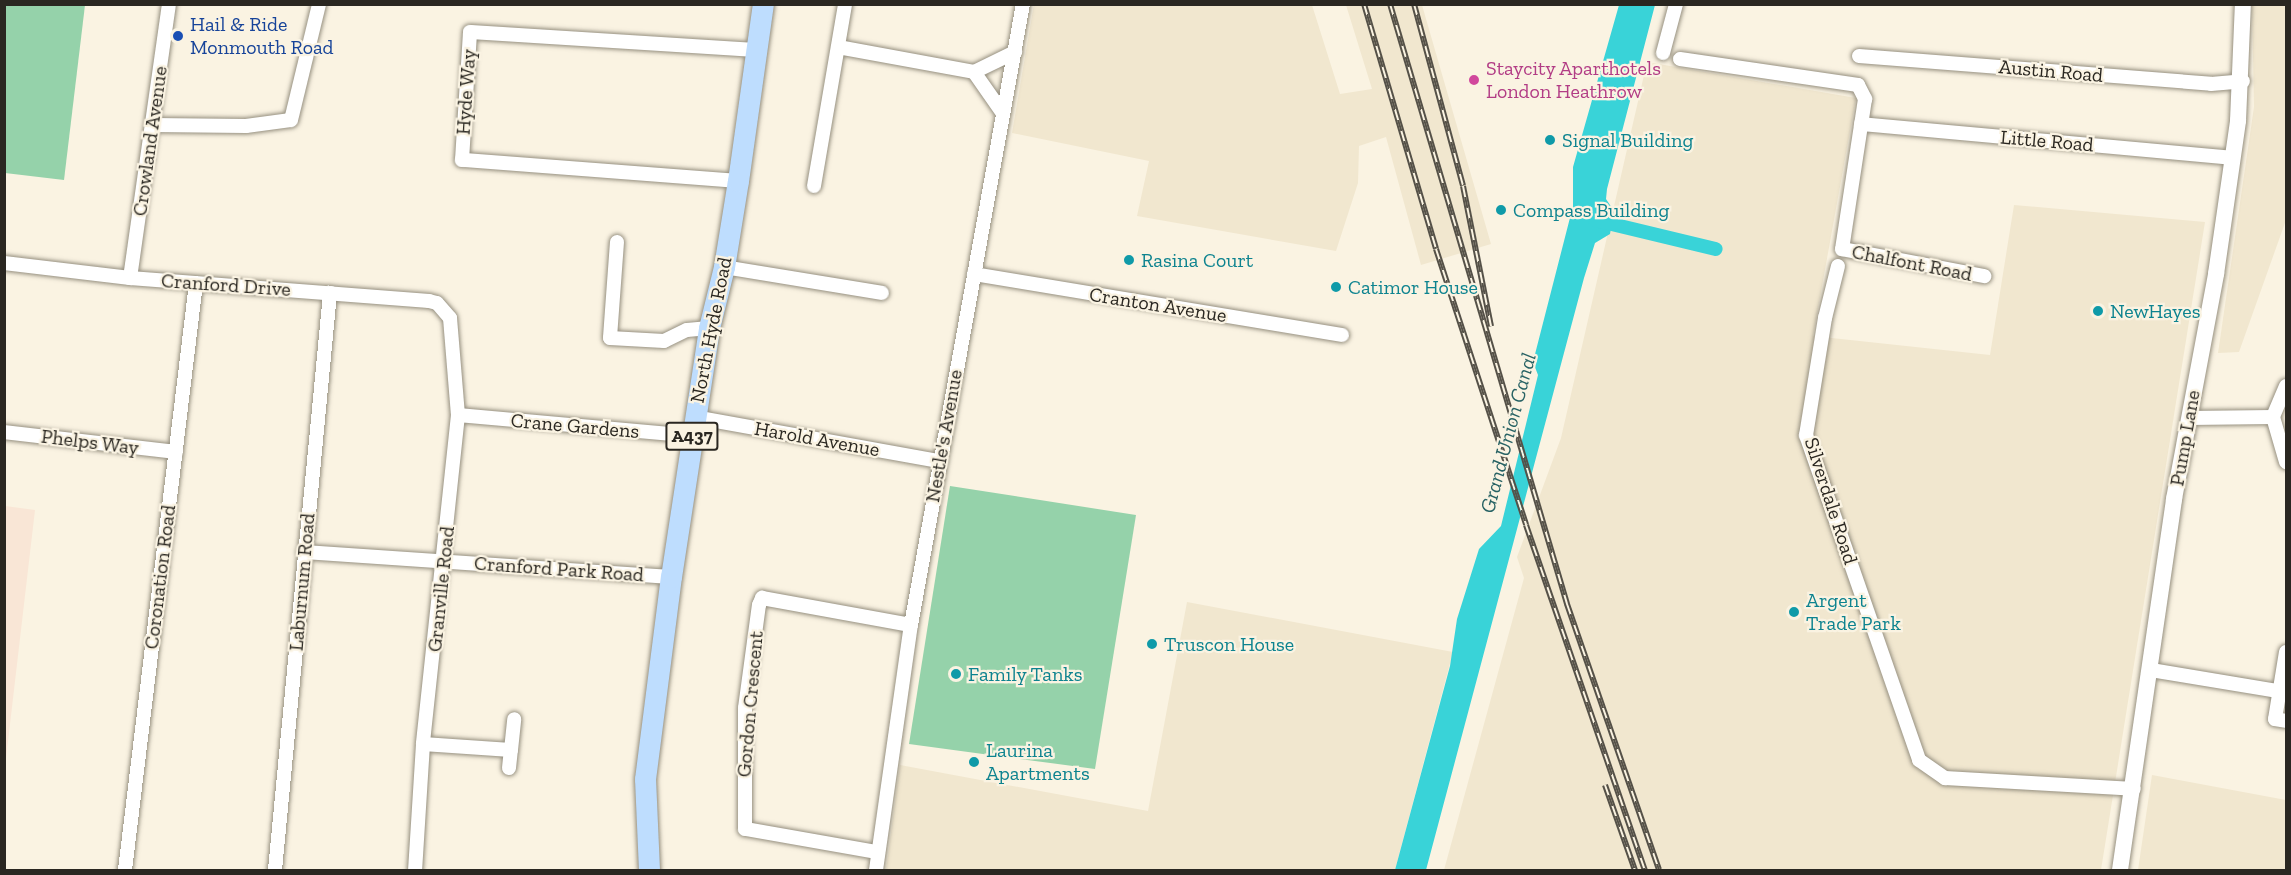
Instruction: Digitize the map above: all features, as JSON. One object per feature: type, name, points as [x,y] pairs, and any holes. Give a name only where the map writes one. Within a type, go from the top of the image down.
[{"type":"main road","name":"North Hyde Road","points":[[649,870],[645,779],[671,577],[708,328],[724,267],[738,181],[763,4]]},
{"type":"street","name":"Crowland Avenue","points":[[130,278],[169,4]]},
{"type":"street","points":[[153,125],[246,126],[291,120],[319,4]]},
{"type":"street","points":[[814,186],[845,4]]},
{"type":"street","name":"Nestle's Avenue","points":[[876,870],[876,852],[911,625],[1023,4]]},
{"type":"street","points":[[1663,53],[1676,4]]},
{"type":"street","name":"Pump Lane","points":[[2120,870],[2189,418],[2232,158],[2242,81],[2243,4]]},
{"type":"street","name":"Hyde Way","points":[[738,181],[462,160],[470,32],[756,50]]},
{"type":"street","points":[[838,47],[974,72],[1015,52]]},
{"type":"street","name":"Austin Road","points":[[1859,56],[2211,84],[2242,81]]},
{"type":"street","points":[[1680,59],[1853,83],[1865,99],[1861,124]]},
{"type":"street","points":[[974,72],[1002,112]]},
{"type":"street","name":"Little Road","points":[[1861,124],[2232,158]]},
{"type":"street","name":"Chalfont Road","points":[[1861,124],[1841,247],[1844,252],[1984,276]]},
{"type":"street","points":[[617,242],[610,338],[664,341],[687,330],[708,328]]},
{"type":"street","name":"Cranford Drive","points":[[4,263],[130,278],[429,301],[444,310]]},
{"type":"street","name":"Silverdale Road","points":[[1838,266],[1825,318],[1806,435],[1918,760],[1945,778],[2134,789]]},
{"type":"street","points":[[724,267],[882,292]]},
{"type":"street","name":"Cranton Avenue","points":[[974,274],[1342,335]]},
{"type":"street","name":"Coronation Road","points":[[125,870],[196,283]]},
{"type":"street","name":"Laburnum Road","points":[[275,870],[330,293]]},
{"type":"street","name":"Granville Road","points":[[416,870],[423,744],[458,415],[450,318],[444,310]]},
{"type":"street","points":[[2286,386],[2273,417],[2286,462]]},
{"type":"street","name":"Crane Gardens","points":[[458,415],[693,427]]},
{"type":"street","points":[[2189,418],[2273,417]]},
{"type":"street","name":"Harold Avenue","points":[[693,427],[939,462]]},
{"type":"street","name":"Phelps Way","points":[[4,432],[176,452]]},
{"type":"street","name":"Cranford Park Road","points":[[304,552],[671,577]]},
{"type":"street","name":"Gordon Crescent","points":[[876,852],[745,829],[745,708],[759,605],[762,598],[911,625]]},
{"type":"street","points":[[2286,652],[2275,719],[2286,721]]},
{"type":"street","points":[[2151,670],[2278,691]]},
{"type":"street","points":[[509,768],[514,718]]},
{"type":"street","points":[[423,744],[511,750]]},
{"type":"shaded area","points":[[1034,4],[1312,5],[1340,94],[1372,89],[1346,5],[1422,5],[1491,244],[1421,265],[1386,137],[1359,146],[1358,183],[1336,251],[1137,216],[1149,161],[1012,133]]},
{"type":"shaded area","points":[[2252,5],[2286,5],[2286,220],[2239,352],[2218,353],[2254,107]]},
{"type":"shaded area","points":[[1647,62],[1856,98],[1813,336],[1990,355],[2014,205],[2205,222],[2101,870],[1444,870],[1524,578],[1517,557],[1561,438]]},
{"type":"shaded area","points":[[4,506],[35,510],[5,767]]},
{"type":"shaded area","points":[[1187,602],[1453,652],[1395,870],[886,870],[900,765],[1148,811]]},
{"type":"shaded area","points":[[2152,775],[2286,800],[2286,870],[2138,870]]},
{"type":"green space","points":[[5,4],[85,5],[64,180],[5,173]]},
{"type":"green space","points":[[950,486],[1136,515],[1095,769],[909,744]]},
{"type":"water","points":[[1619,5],[1655,5],[1607,189],[1606,199],[1614,211],[1610,234],[1595,243],[1584,278],[1426,870],[1395,870],[1450,666],[1457,619],[1479,549],[1501,526],[1538,375],[1533,362],[1573,206],[1573,167]]},
{"type":"waterway","points":[[1595,220],[1716,249]]},
{"type":"railway","points":[[1364,4],[1436,249],[1526,525],[1645,870]]},
{"type":"railway","points":[[1390,4],[1567,604],[1659,870]]},
{"type":"railway","points":[[1414,4],[1463,186],[1491,326]]},
{"type":"railway","points":[[1605,785],[1635,870]]},
{"type":"place","name":"Hail & Ride Monmouth Road","points":[[178,36]]},
{"type":"place","name":"Staycity Aparthotels London Heathrow","points":[[1474,80]]},
{"type":"place","name":"Signal Building","points":[[1550,140]]},
{"type":"place","name":"Compass Building","points":[[1501,210]]},
{"type":"place","name":"Rasina Court","points":[[1129,260]]},
{"type":"place","name":"Catimor House","points":[[1336,287]]},
{"type":"place","name":"NewHayes","points":[[2098,311]]},
{"type":"place","name":"Argent Trade Park","points":[[1794,612]]},
{"type":"place","name":"Truscon House","points":[[1152,644]]},
{"type":"place","name":"Family Tanks","points":[[956,674]]},
{"type":"place","name":"Laurina Apartments","points":[[974,762]]},
{"type":"water label","name":"Grand Union Canal","points":[[1508,433]]}]
